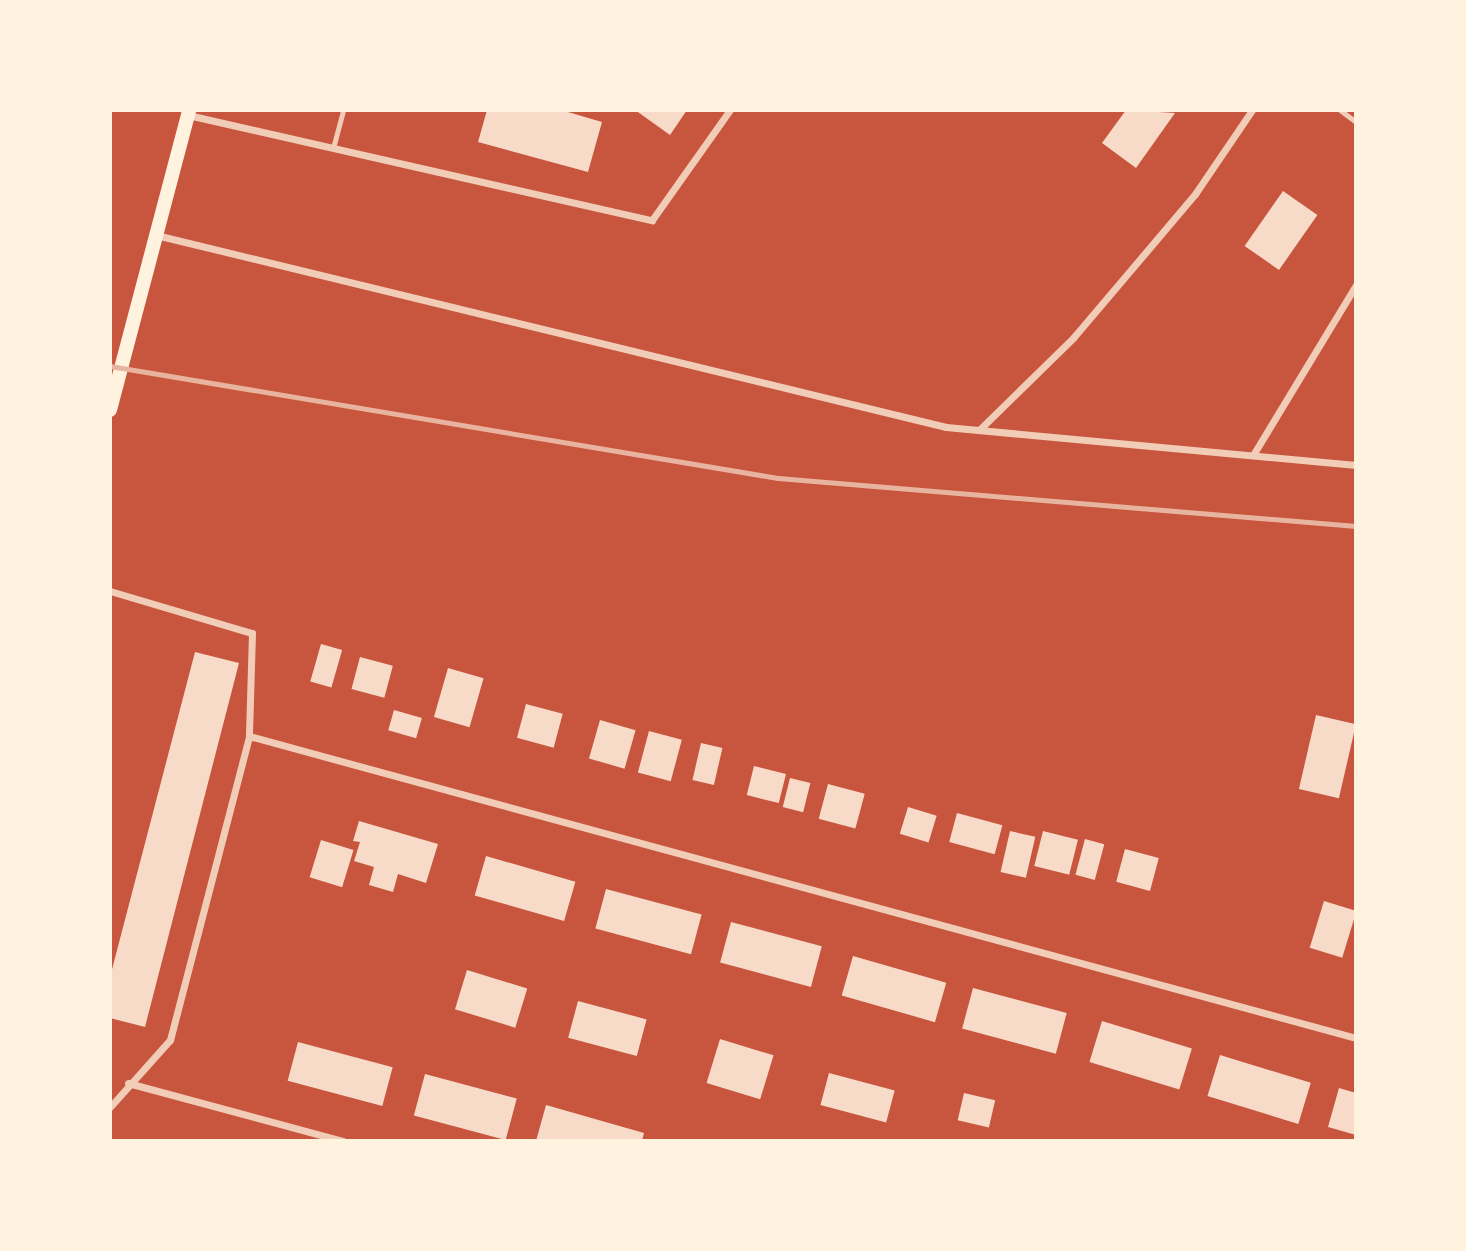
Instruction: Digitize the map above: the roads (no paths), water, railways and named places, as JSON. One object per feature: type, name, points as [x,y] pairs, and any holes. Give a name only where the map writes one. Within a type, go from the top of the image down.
[{"type":"main road","points":[[110,410],[188,113]]},
{"type":"street","points":[[188,113],[652,220],[730,110]]},
{"type":"street","points":[[979,430],[1073,338],[1195,194],[1252,110]]},
{"type":"street","points":[[156,234],[946,427],[1356,465]]},
{"type":"street","points":[[1252,455],[1356,285]]},
{"type":"street","points":[[110,591],[253,633],[249,736],[170,1040],[128,1083],[110,1107]]},
{"type":"street","points":[[249,736],[1356,1038]]},
{"type":"street","points":[[128,1083],[343,1141]]},
{"type":"lane","points":[[333,148],[343,110]]},
{"type":"lane","points":[[1340,110],[1356,122]]},
{"type":"railway","points":[[110,366],[778,478],[1356,526]]}]
